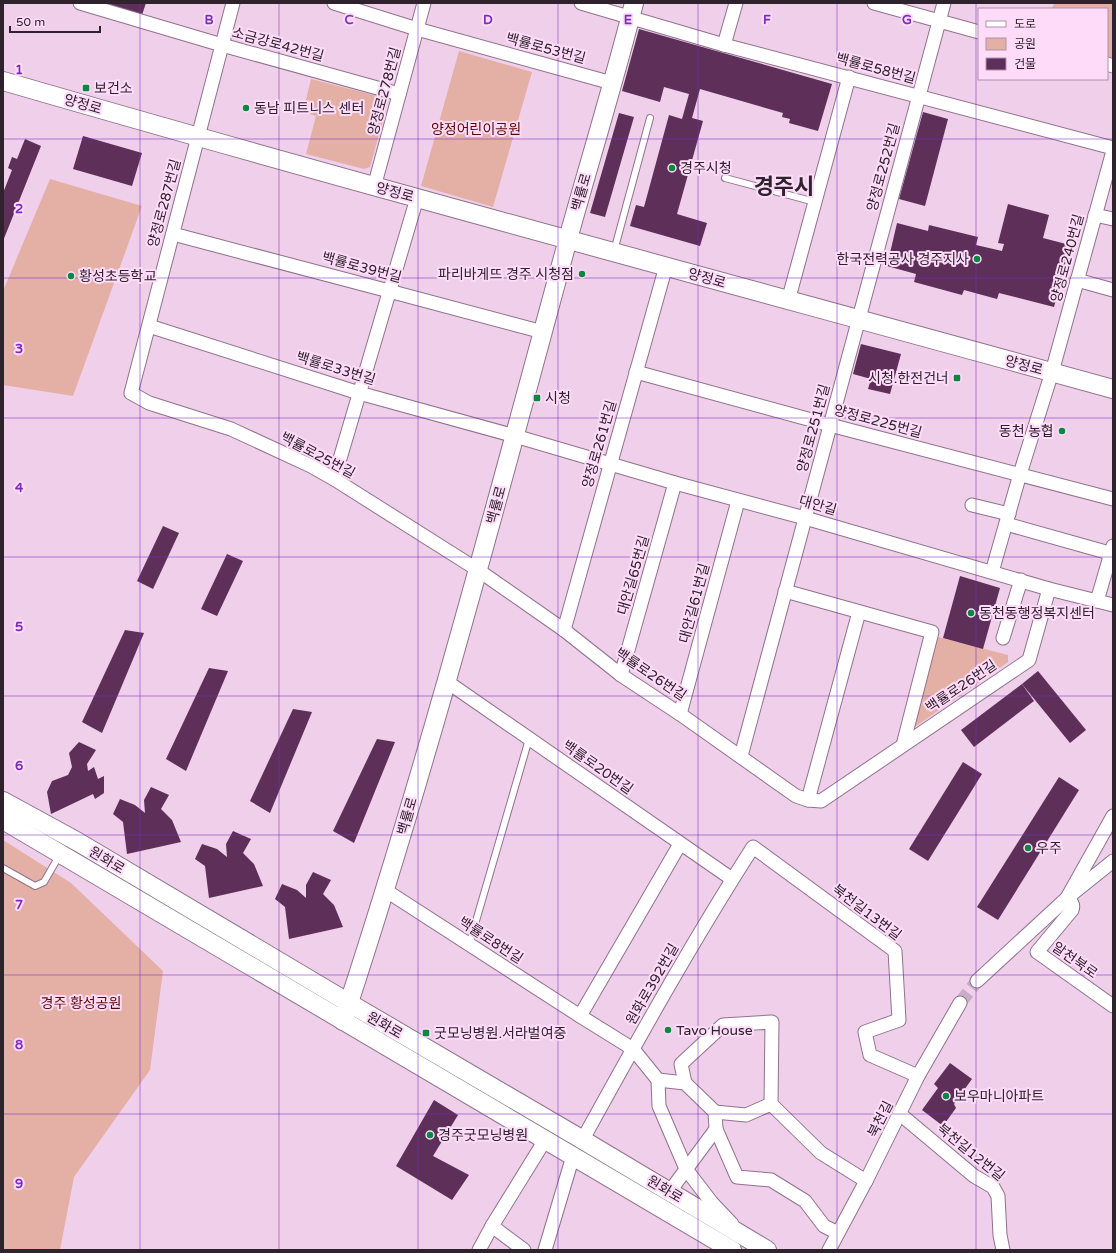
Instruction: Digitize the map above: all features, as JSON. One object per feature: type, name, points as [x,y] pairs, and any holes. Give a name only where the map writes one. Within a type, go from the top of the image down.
[{"type":"street","name":"소금강로42번길","points":[[80,3],[222,45],[399,94]]},
{"type":"street","name":"양정로287번길","points":[[131,394],[233,3]]},
{"type":"street","name":"백률로53번길","points":[[334,3],[417,29],[612,83]]},
{"type":"street","name":"양정로278번길","points":[[374,187],[424,3]]},
{"type":"street","name":"백률로58번길","points":[[581,3],[632,10],[724,45],[1113,148]]},
{"type":"street","points":[[724,45],[736,3]]},
{"type":"street","points":[[874,3],[978,32]]},
{"type":"street","name":"양정로252번길","points":[[858,320],[944,3]]},
{"type":"street","name":"백률로","points":[[343,1021],[385,890],[478,570],[632,10]]},
{"type":"street","points":[[788,300],[849,77]]},
{"type":"street","name":"양정로","points":[[3,81],[198,138],[374,187],[1113,389]]},
{"type":"street","name":"양정로240번길","points":[[1052,372],[1113,152]]},
{"type":"street","points":[[334,479],[417,198]]},
{"type":"street","points":[[1095,215],[1113,219]]},
{"type":"street","name":"백률로39번길","points":[[173,234],[543,332]]},
{"type":"street","name":"양정로261번길","points":[[564,630],[666,266]]},
{"type":"street","points":[[1077,280],[1113,290]]},
{"type":"street","name":"양정로251번길","points":[[741,756],[858,320]]},
{"type":"street","name":"백률로33번길","points":[[149,326],[359,393],[515,436]]},
{"type":"street","name":"양정로225번길","points":[[636,372],[830,425],[1113,499]]},
{"type":"street","name":"양정로","points":[[992,572],[1020,474],[1052,372]]},
{"type":"street","name":"백률로25번길","points":[[131,394],[149,403],[231,428],[311,466],[478,570]]},
{"type":"street","name":"대안길","points":[[515,436],[738,501],[805,518],[1049,589],[1113,606]]},
{"type":"street","name":"대안길65번길","points":[[621,675],[675,483]]},
{"type":"street","name":"대안길61번길","points":[[680,714],[738,501]]},
{"type":"street","points":[[972,505],[1007,519],[1112,551],[1097,601]]},
{"type":"street","name":"백률로26번길","points":[[478,570],[564,630],[621,675],[741,756],[796,796],[808,800],[820,801],[1029,660],[1049,589]]},
{"type":"street","points":[[1003,638],[1020,580]]},
{"type":"street","points":[[785,591],[932,632],[903,745]]},
{"type":"street","points":[[808,800],[859,612]]},
{"type":"street","name":"백률로20번길","points":[[446,681],[732,879]]},
{"type":"street","name":"원화로","points":[[3,801],[78,842],[349,1003],[583,1139],[767,1250]]},
{"type":"street","points":[[1067,898],[1113,816]]},
{"type":"street","name":"원화로","points":[[3,820],[732,1250]]},
{"type":"street","points":[[580,1016],[680,844]]},
{"type":"street","name":"원화로392번길","points":[[583,1139],[633,1049],[752,847]]},
{"type":"street","name":"북천길13번길","points":[[752,847],[896,951],[899,1020],[865,1032],[870,1055],[918,1076]]},
{"type":"street","points":[[977,981],[1067,898],[1113,861]]},
{"type":"street","name":"백률로8번길","points":[[385,890],[633,1049],[658,1080]]},
{"type":"street","name":"알천북로","points":[[1067,898],[1073,906],[1072,910],[1037,952],[1113,1006]]},
{"type":"street","name":"북천길","points":[[829,1250],[866,1181],[918,1076],[960,1003]]},
{"type":"street","points":[[771,1104],[746,1115],[715,1112],[685,1083],[682,1064],[723,1025],[772,1022],[771,1104],[821,1153],[866,1181]]},
{"type":"street","points":[[685,1083],[658,1080],[659,1106],[670,1134],[686,1169],[712,1203],[746,1237]]},
{"type":"street","points":[[715,1112],[716,1130],[737,1177],[771,1180],[805,1201],[824,1226],[838,1233]]},
{"type":"street","name":"북천길12번길","points":[[900,1114],[974,1176],[993,1187],[998,1196],[1000,1235],[1003,1250]]},
{"type":"street","points":[[670,1191],[716,1130]]},
{"type":"street","points":[[545,1250],[573,1156],[583,1139]]},
{"type":"street","points":[[479,1250],[492,1226],[545,1140]]},
{"type":"street","points":[[492,1226],[524,1250]]},
{"type":"lane","points":[[614,252],[650,118]]},
{"type":"lane","points":[[725,178],[815,202]]},
{"type":"lane","points":[[469,944],[529,739]]},
{"type":"lane","points":[[3,868],[35,886],[44,882],[60,853]]},
{"type":"green space","points":[[1054,3],[1113,3],[1113,60],[1108,59],[1108,8],[1052,8]]},
{"type":"green space","name":"양정어린이공원","points":[[459,51],[532,72],[493,207],[421,186]]},
{"type":"green space","points":[[311,79],[385,98],[388,102],[370,167],[364,169],[306,154],[316,116],[303,112]]},
{"type":"green space","points":[[50,179],[142,206],[73,396],[3,385],[3,291]]},
{"type":"green space","points":[[938,637],[1008,655],[1008,662],[906,733],[933,641]]},
{"type":"green space","name":"경주 황성공원","points":[[3,840],[71,883],[163,971],[150,1070],[74,1177],[60,1250],[3,1250]]},
{"type":"building","points":[[100,3],[146,3],[142,15]]},
{"type":"building","name":"경주시청","points":[[639,29],[832,84],[818,131],[789,123],[790,119],[782,117],[783,113],[700,89],[692,118],[703,121],[677,214],[707,223],[700,246],[630,226],[636,205],[644,207],[669,115],[682,119],[689,94],[664,87],[660,102],[622,91]]},
{"type":"building","points":[[923,112],[948,119],[925,206],[899,199]]},
{"type":"building","points":[[619,113],[634,117],[605,217],[590,213]]},
{"type":"building","points":[[83,136],[142,153],[132,186],[73,169]]},
{"type":"building","points":[[25,139],[41,146],[3,241],[3,193],[12,170],[8,168],[12,157],[17,159]]},
{"type":"building","name":"한국전력공사 경주지사","points":[[1008,204],[1049,215],[1043,238],[1070,245],[1054,307],[999,293],[997,299],[964,290],[962,295],[914,282],[916,274],[887,266],[897,223],[928,231],[929,225],[978,237],[976,245],[1002,251],[1004,244],[998,243]]},
{"type":"building","points":[[861,344],[901,354],[890,394],[868,389],[871,379],[853,374]]},
{"type":"building","points":[[163,526],[179,533],[153,589],[137,581]]},
{"type":"building","points":[[227,554],[243,561],[217,616],[201,609]]},
{"type":"building","name":"동천동행정복지센터","points":[[960,576],[1000,588],[983,649],[943,638]]},
{"type":"building","points":[[125,630],[144,633],[102,733],[82,722]]},
{"type":"building","points":[[209,668],[228,671],[186,771],[166,759]]},
{"type":"building","points":[[1038,671],[1086,730],[1070,743],[1022,684]]},
{"type":"building","points":[[1022,684],[1034,701],[974,747],[961,730]]},
{"type":"building","points":[[293,709],[312,712],[270,813],[250,801]]},
{"type":"building","points":[[377,739],[395,742],[354,843],[333,831]]},
{"type":"building","points":[[79,742],[96,750],[87,764],[88,771],[94,767],[98,779],[104,776],[104,793],[95,799],[93,794],[51,814],[47,792],[52,781],[68,775],[72,767],[69,753]]},
{"type":"building","points":[[963,762],[982,774],[928,861],[909,849]]},
{"type":"building","name":"우주","points":[[1059,777],[1079,790],[998,920],[977,907]]},
{"type":"building","points":[[151,787],[169,795],[161,809],[172,820],[181,842],[127,854],[123,822],[113,814],[120,799],[135,805],[145,813],[144,800]]},
{"type":"building","points":[[233,831],[251,839],[243,853],[254,864],[263,886],[209,898],[205,866],[195,859],[202,844],[217,849],[227,857],[226,844]]},
{"type":"building","points":[[313,872],[331,880],[323,894],[334,905],[343,927],[289,939],[285,907],[275,899],[282,884],[297,890],[306,898],[306,885]]},
{"type":"building","name":"보우마니아파트","points":[[950,1063],[972,1079],[954,1104],[956,1108],[943,1126],[922,1110],[938,1088],[934,1084]]},
{"type":"building","name":"경주굿모닝병원","points":[[434,1100],[458,1115],[433,1156],[469,1175],[452,1200],[396,1166]]},
{"type":"tunnel","points":[[960,1003],[977,981]]},
{"type":"place","name":"보건소","points":[[86,88]]},
{"type":"place","name":"동남 피트니스 센터","points":[[246,108]]},
{"type":"place","name":"경주시청","points":[[672,168]]},
{"type":"place","name":"한국전력공사 경주지사","points":[[977,259]]},
{"type":"place","name":"파리바게뜨 경주 시청점","points":[[582,274]]},
{"type":"place","name":"황성초등학교","points":[[71,276]]},
{"type":"place","name":"시청.한전건너","points":[[957,378]]},
{"type":"place","name":"시청","points":[[537,398]]},
{"type":"place","name":"동천 농협","points":[[1062,431]]},
{"type":"place","name":"동천동행정복지센터","points":[[971,613]]},
{"type":"place","name":"우주","points":[[1028,848]]},
{"type":"place","name":"Tavo House","points":[[668,1030]]},
{"type":"place","name":"굿모닝병원.서라벌여중","points":[[426,1033]]},
{"type":"place","name":"보우마니아파트","points":[[946,1096]]},
{"type":"place","name":"경주굿모닝병원","points":[[430,1135]]},
{"type":"district","name":"경주시","points":[[784,186]]}]
